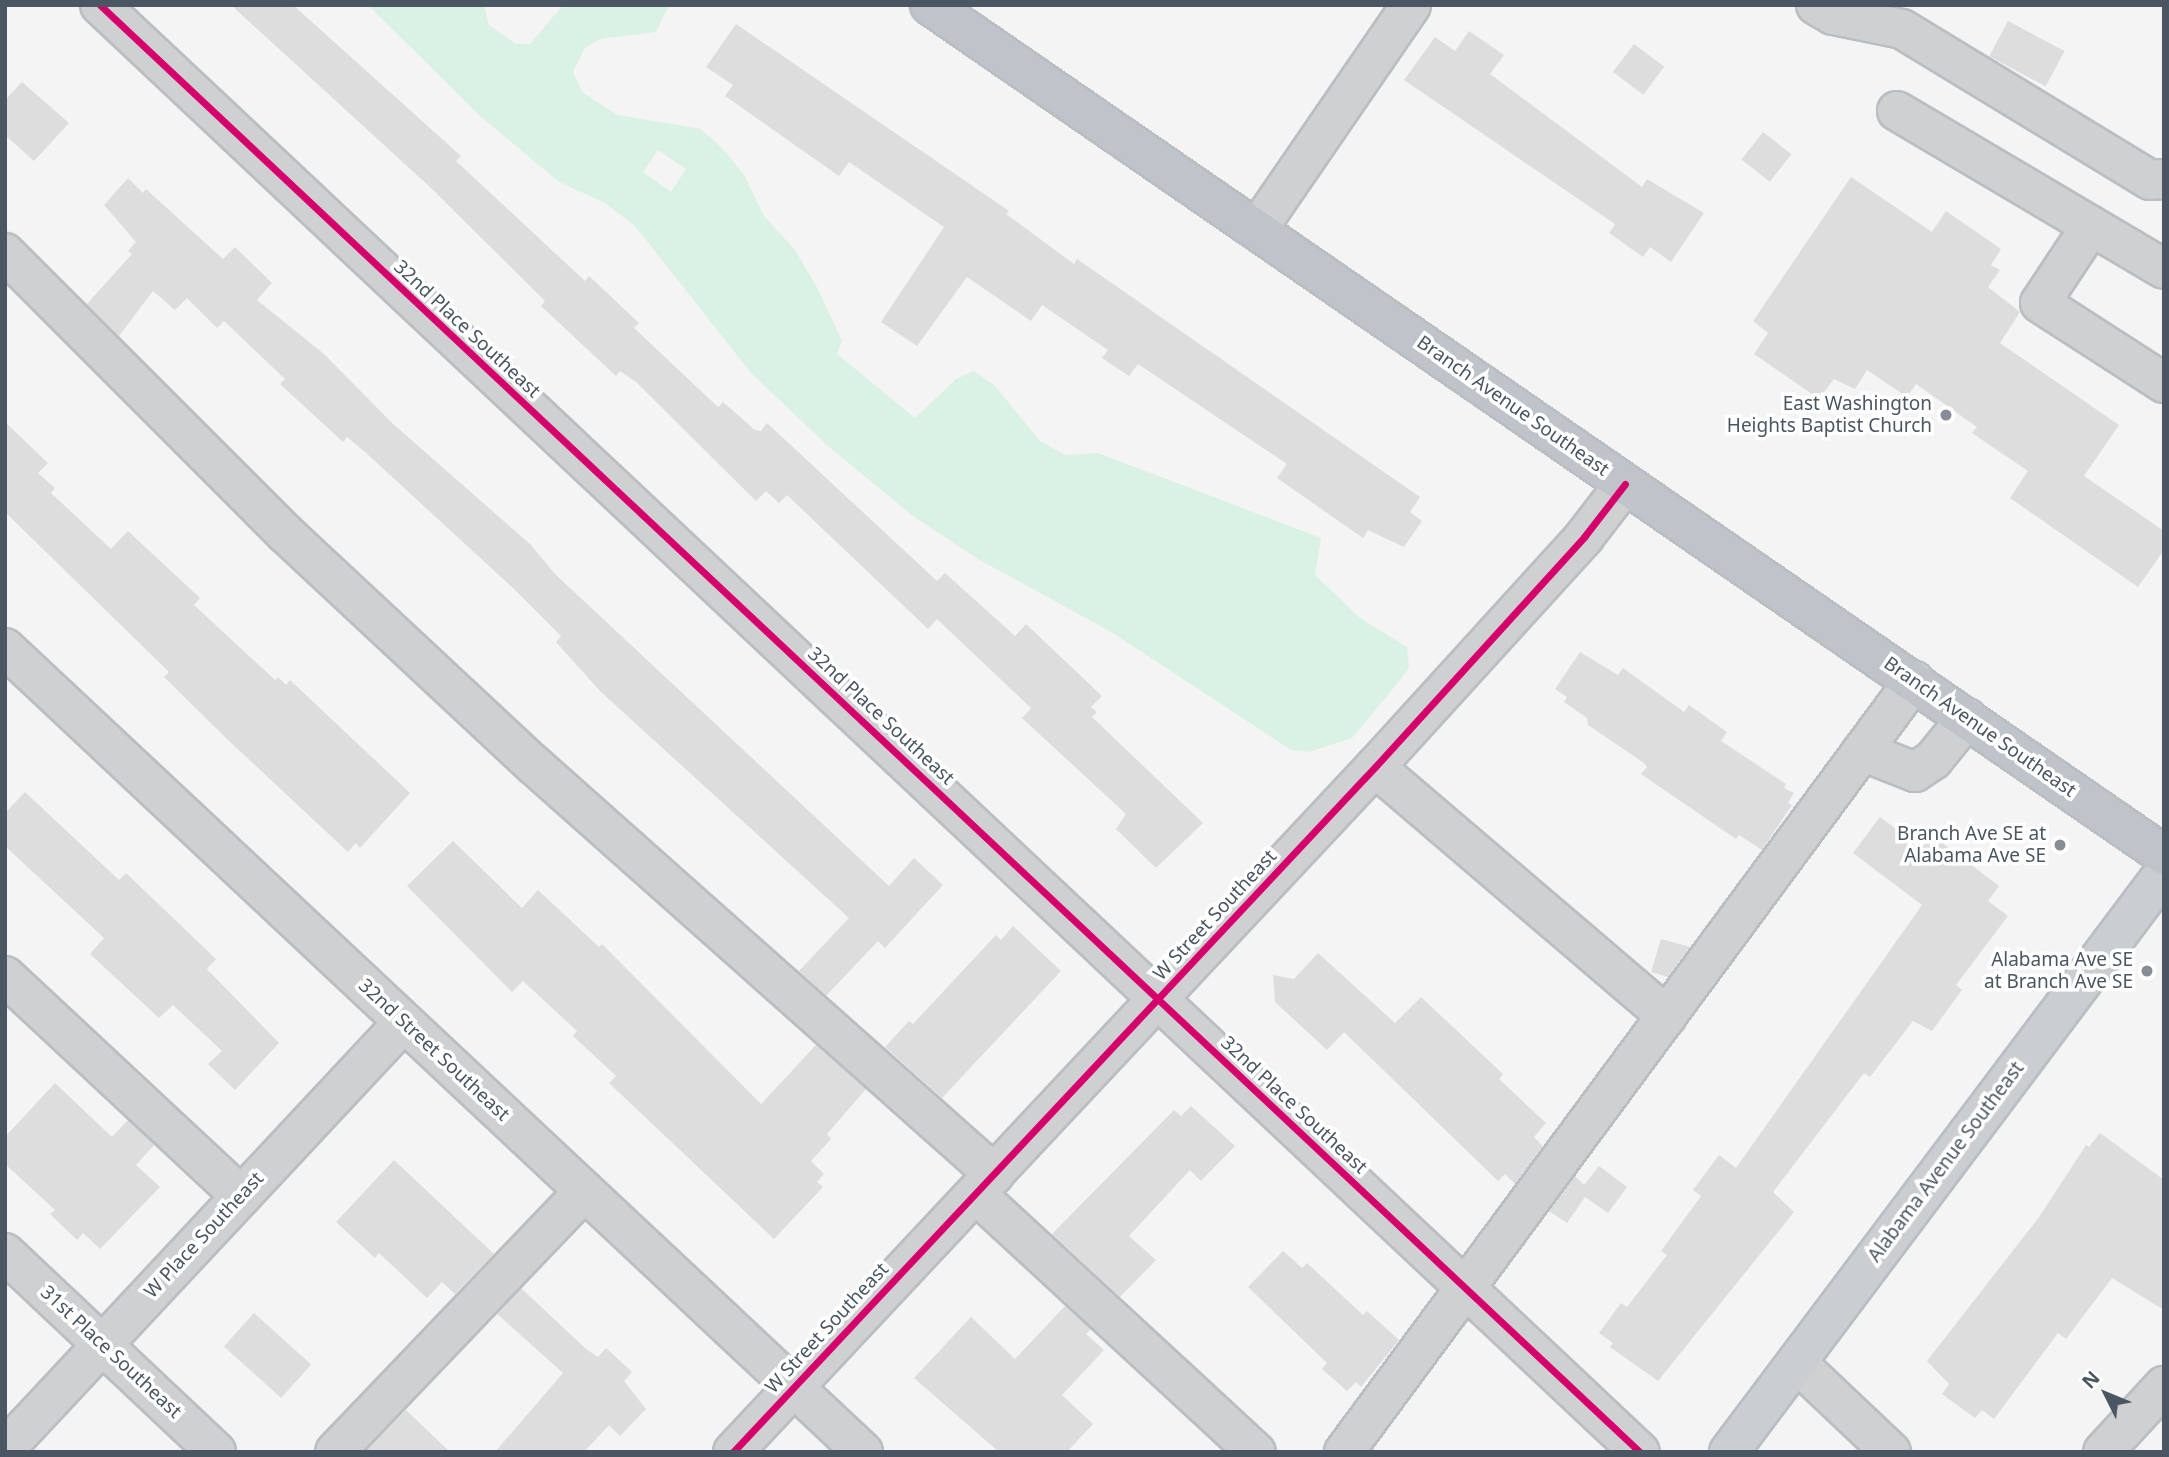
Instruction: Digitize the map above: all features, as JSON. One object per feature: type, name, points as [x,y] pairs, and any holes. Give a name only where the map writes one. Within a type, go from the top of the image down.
[{"type":"highway","name":"Branch Avenue Southeast","points":[[930,5],[1258,228],[2164,855]]},
{"type":"main road","name":"Alabama Avenue Southeast","points":[[1729,1452],[2164,873]]},
{"type":"street","name":"32nd Place Southeast","points":[[100,5],[1640,1452]]},
{"type":"street","points":[[1258,228],[1412,5]]},
{"type":"street","points":[[1816,5],[1833,15],[1902,29],[2150,180],[2164,179]]},
{"type":"street","points":[[1897,111],[2164,269]]},
{"type":"street","points":[[2091,226],[2040,303],[2164,383]]},
{"type":"street","points":[[5,253],[285,533],[985,1184],[1256,1452]]},
{"type":"street","name":"W Street Southeast","points":[[733,1452],[1375,767],[1584,537],[1625,484]]},
{"type":"street","name":"32nd Street Southeast","points":[[5,648],[863,1452]]},
{"type":"street","points":[[1344,1452],[1914,681]]},
{"type":"street","points":[[1862,751],[1915,772],[1933,761],[1967,718]]},
{"type":"street","points":[[1375,767],[1667,1016]]},
{"type":"street","points":[[5,976],[241,1196]]},
{"type":"street","name":"W Place Southeast","points":[[5,1448],[404,1022]]},
{"type":"street","points":[[335,1452],[584,1191]]},
{"type":"street","name":"31st Place Southeast","points":[[5,1253],[216,1452]]},
{"type":"street","points":[[1797,1363],[1891,1452]]},
{"type":"street","points":[[2103,1452],[2164,1386]]},
{"type":"green space","points":[[368,5],[484,5],[489,25],[516,44],[530,44],[563,5],[669,5],[656,32],[600,39],[585,48],[573,72],[582,92],[617,115],[701,129],[725,151],[744,175],[764,216],[795,250],[818,289],[842,341],[837,354],[915,418],[956,379],[974,371],[995,386],[1040,441],[1065,455],[1098,453],[1321,538],[1315,575],[1360,618],[1407,647],[1409,668],[1352,738],[1309,752],[1291,750],[1113,633],[978,559],[913,516],[829,447],[751,373],[635,226],[605,203],[559,182],[479,115]],"holes":[[[658,150],[686,169],[671,192],[643,172]]]},
{"type":"building","points":[[231,5],[293,5],[461,156],[456,161],[585,281],[589,276],[639,323],[634,328],[718,407],[723,402],[755,430],[761,431],[767,423],[937,581],[945,573],[1015,636],[1026,624],[1102,696],[1091,707],[1097,712],[1092,717],[1203,823],[1156,868],[1116,829],[1126,814],[1022,718],[1031,708],[937,619],[928,629],[787,495],[779,503],[766,491],[756,501],[636,382],[620,371],[616,376],[541,306],[545,301],[431,188]]},
{"type":"building","points":[[2008,21],[2065,51],[2046,86],[1989,56]]},
{"type":"building","points":[[736,24],[1009,211],[1006,214],[1074,264],[1077,259],[1420,497],[1410,512],[1422,521],[1404,547],[1368,530],[1363,538],[1277,478],[1287,464],[1138,364],[1129,376],[1102,358],[1108,350],[1042,305],[1031,321],[967,277],[917,346],[881,322],[944,227],[849,162],[839,176],[725,96],[733,85],[706,67]]},
{"type":"building","points":[[1469,31],[1504,55],[1490,74],[1642,187],[1647,179],[1704,213],[1671,262],[1650,247],[1643,257],[1609,233],[1615,224],[1404,80],[1435,37],[1455,51]]},
{"type":"building","points":[[1634,44],[1664,67],[1643,95],[1613,72]]},
{"type":"building","points":[[22,82],[69,123],[34,161],[5,135],[5,100]]},
{"type":"building","points":[[1763,132],[1791,154],[1770,182],[1741,160]]},
{"type":"building","points":[[1851,177],[1932,232],[1946,211],[2001,249],[1991,265],[2000,270],[1988,287],[2020,312],[2000,343],[2119,425],[2084,476],[2164,531],[2164,550],[2138,587],[2010,498],[2028,471],[1972,433],[1977,427],[1916,384],[1907,397],[1867,370],[1855,389],[1834,379],[1819,399],[1754,354],[1768,333],[1753,321]]},
{"type":"building","points":[[128,178],[143,193],[146,189],[223,259],[235,247],[272,283],[257,300],[324,354],[392,423],[531,545],[555,574],[889,886],[914,858],[943,885],[885,948],[878,941],[826,996],[799,971],[849,918],[601,692],[556,642],[561,636],[514,589],[365,452],[347,437],[343,442],[280,384],[285,379],[224,321],[217,328],[187,298],[175,310],[153,291],[119,336],[87,304],[132,254],[128,251],[136,242],[104,205]]},
{"type":"building","points":[[5,422],[48,463],[38,473],[55,488],[51,493],[111,549],[128,531],[200,598],[194,605],[275,680],[278,677],[286,685],[290,680],[410,793],[360,848],[356,843],[348,852],[227,739],[164,677],[169,672],[5,512]]},
{"type":"building","points":[[1580,652],[1618,675],[1623,668],[1684,712],[1689,705],[1727,732],[1721,741],[1786,784],[1784,788],[1794,793],[1788,803],[1792,805],[1762,850],[1739,835],[1736,839],[1641,774],[1647,767],[1644,763],[1588,725],[1587,718],[1564,702],[1567,697],[1555,689]]},
{"type":"building","points":[[25,792],[119,880],[126,873],[216,959],[207,969],[279,1043],[235,1090],[208,1064],[222,1051],[173,1005],[159,1018],[90,954],[104,938],[5,846],[5,813]]},
{"type":"building","points":[[1880,817],[1921,848],[1932,835],[1999,886],[1988,901],[2008,916],[1956,985],[1962,990],[1932,1031],[1913,1021],[1870,1077],[1864,1073],[1773,1192],[1794,1212],[1658,1381],[1610,1347],[1613,1343],[1599,1333],[1621,1303],[1627,1307],[1667,1255],[1661,1251],[1701,1196],[1693,1190],[1719,1155],[1736,1168],[1922,905],[1853,853]]},
{"type":"building","points":[[453,841],[522,908],[538,890],[599,947],[602,944],[761,1104],[816,1045],[866,1089],[827,1134],[831,1139],[811,1161],[824,1174],[817,1182],[823,1187],[774,1239],[609,1083],[616,1076],[573,1036],[577,1031],[523,981],[512,992],[407,886]]},
{"type":"building","points":[[1013,926],[1061,971],[942,1098],[885,1047],[909,1021],[913,1024],[996,935],[1001,940]]},
{"type":"building","points":[[1661,939],[1690,947],[1668,977],[1651,972]]},
{"type":"building","points":[[1318,953],[1395,1023],[1421,997],[1503,1074],[1499,1079],[1546,1123],[1534,1137],[1543,1146],[1515,1184],[1505,1174],[1498,1181],[1344,1032],[1327,1050],[1275,1002],[1273,975],[1294,979]]},
{"type":"building","points":[[55,1083],[112,1137],[128,1120],[154,1145],[136,1165],[160,1187],[100,1249],[83,1233],[77,1240],[50,1214],[55,1210],[5,1164],[5,1137]]},
{"type":"building","points":[[1191,1106],[1235,1146],[1201,1181],[1190,1170],[1129,1236],[1156,1260],[1120,1297],[1052,1234],[1174,1110],[1181,1116]]},
{"type":"building","points":[[2100,1133],[2164,1180],[2164,1310],[2112,1278],[2066,1339],[2058,1333],[1994,1419],[1982,1410],[1975,1418],[1942,1394],[1949,1384],[1927,1361],[2039,1217],[2086,1145],[2089,1147]]},
{"type":"building","points":[[394,1160],[494,1254],[455,1294],[442,1282],[427,1298],[379,1253],[375,1258],[336,1222]]},
{"type":"building","points":[[1599,1166],[1627,1187],[1608,1213],[1585,1197],[1567,1223],[1549,1211],[1575,1176],[1584,1185]]},
{"type":"building","points":[[1283,1251],[1302,1268],[1307,1263],[1363,1315],[1367,1311],[1399,1340],[1361,1387],[1356,1382],[1347,1391],[1322,1369],[1327,1363],[1248,1287]]},
{"type":"building","points":[[521,1288],[586,1349],[598,1357],[606,1348],[632,1372],[624,1381],[646,1409],[620,1436],[609,1425],[584,1452],[495,1452],[563,1373],[497,1314]]},
{"type":"building","points":[[1065,1306],[1091,1329],[1086,1334],[1104,1350],[1062,1395],[1093,1424],[1067,1452],[999,1452],[914,1378],[971,1317],[1015,1359]]},
{"type":"building","points":[[254,1313],[311,1365],[281,1398],[224,1346]]},
{"type":"building","points":[[406,1410],[450,1452],[365,1452]]},
{"type":"cycle path","points":[[100,5],[1640,1452]]},
{"type":"cycle path","points":[[733,1452],[1375,767],[1584,537],[1625,484]]},
{"type":"place","name":"East Washington Heights Baptist Church","points":[[1946,415]]},
{"type":"place","name":"Branch Ave SE at Alabama Ave SE","points":[[2060,845]]},
{"type":"place","name":"Alabama Ave SE at Branch Ave SE","points":[[2147,971]]}]
